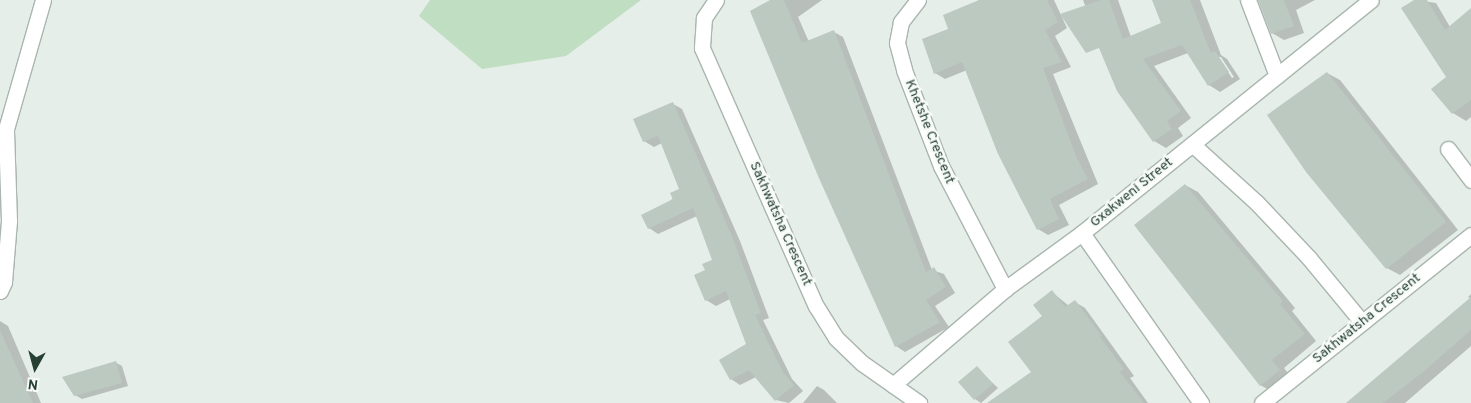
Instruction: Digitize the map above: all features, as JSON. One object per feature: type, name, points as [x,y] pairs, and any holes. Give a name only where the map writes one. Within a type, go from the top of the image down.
[{"type":"street","points":[[0,291],[4,282],[9,221],[6,129],[43,0]]},
{"type":"street","name":"Khetshe Crescent","points":[[918,0],[901,22],[897,43],[904,70],[941,166],[1005,289]]},
{"type":"street","points":[[1248,0],[1277,76]]},
{"type":"street","name":"Gxakweni Street","points":[[894,385],[1005,289],[1082,233],[1371,0]]},
{"type":"street","name":"Sakhwatsha Crescent","points":[[711,4],[702,24],[702,48],[816,306],[836,338],[862,363],[919,403]]},
{"type":"street","points":[[1192,144],[1257,203],[1362,322]]},
{"type":"street","points":[[1448,149],[1471,180]]},
{"type":"street","points":[[1082,233],[1201,403]]},
{"type":"street","name":"Sakhwatsha Crescent","points":[[1262,403],[1471,235]]},
{"type":"green space","points":[[430,0],[641,0],[566,56],[482,69],[419,16]]},
{"type":"building","points":[[770,0],[784,0],[802,43],[834,30],[926,272],[934,267],[946,287],[926,300],[940,322],[895,347],[818,176],[750,11]]},
{"type":"building","points":[[979,0],[1047,0],[1058,22],[1045,30],[1062,62],[1043,68],[1076,156],[1088,179],[1050,199],[1059,219],[1037,230],[998,154],[962,62],[934,74],[922,39],[948,29],[943,15]]},
{"type":"building","points":[[1101,0],[1109,0],[1123,39],[1161,23],[1152,0],[1190,0],[1211,53],[1215,51],[1229,72],[1208,86],[1182,45],[1143,59],[1181,111],[1167,121],[1172,129],[1153,142],[1117,91],[1099,48],[1086,53],[1060,14]]},
{"type":"building","points":[[1258,0],[1284,0],[1294,26],[1271,34]]},
{"type":"building","points":[[1414,0],[1427,0],[1445,30],[1471,8],[1471,100],[1452,114],[1431,89],[1446,77],[1401,8]]},
{"type":"building","points":[[1327,72],[1446,222],[1386,269],[1306,172],[1267,115]]},
{"type":"building","points":[[673,102],[731,234],[761,313],[755,315],[783,372],[794,385],[775,401],[749,370],[730,380],[719,360],[746,344],[726,291],[705,301],[694,275],[705,270],[702,264],[712,260],[693,208],[648,229],[641,215],[673,199],[670,193],[679,189],[658,136],[643,142],[633,119]]},
{"type":"building","points":[[1185,184],[1283,301],[1280,304],[1305,334],[1272,360],[1280,370],[1260,386],[1134,225]]},
{"type":"building","points":[[1052,290],[1065,307],[1075,300],[1124,369],[1120,372],[1144,403],[987,403],[1031,372],[1008,342],[1042,316],[1033,305]]},
{"type":"building","points":[[1471,297],[1471,330],[1422,373],[1383,403],[1346,403]]},
{"type":"building","points":[[0,330],[33,403],[0,403]]},
{"type":"building","points":[[116,361],[122,383],[74,396],[62,377]]},
{"type":"building","points":[[977,366],[993,384],[974,400],[958,382]]}]
